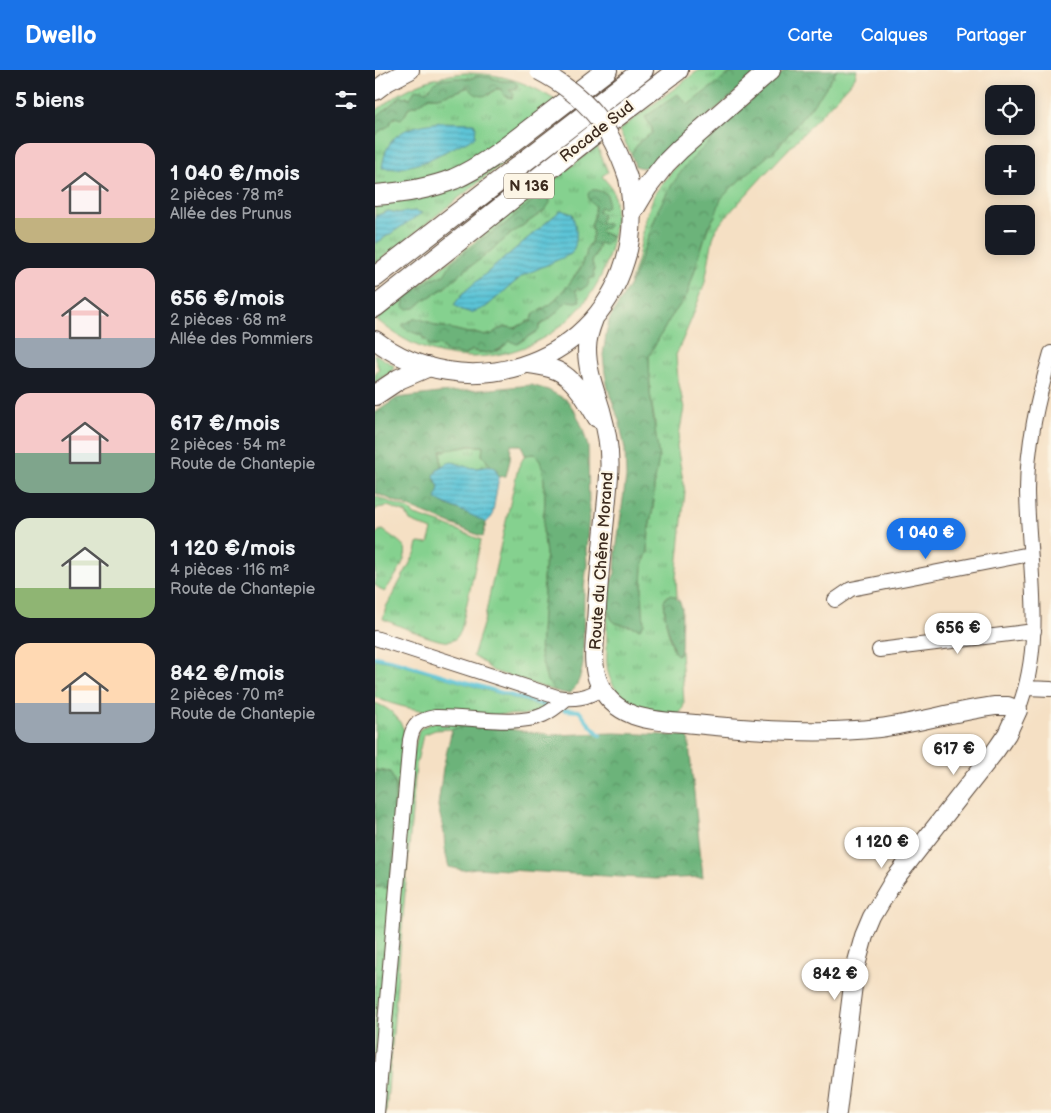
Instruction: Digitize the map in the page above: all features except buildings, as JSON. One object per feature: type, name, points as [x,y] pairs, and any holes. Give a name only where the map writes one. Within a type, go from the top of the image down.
[{"type":"highway","points":[[375,195],[417,190],[437,185],[471,170],[506,148],[607,70]]},
{"type":"highway","name":"Rocade Sud","points":[[375,276],[643,70]]},
{"type":"highway","name":"Rocade Sud","points":[[375,307],[678,70]]},
{"type":"highway","points":[[632,212],[647,186],[665,164],[770,70]]},
{"type":"highway","points":[[375,395],[399,379],[427,367]]},
{"type":"main road","points":[[375,91],[408,70]]},
{"type":"main road","points":[[375,340],[399,355],[427,367],[478,374],[512,369],[543,358],[571,341],[594,319],[613,292],[623,269],[632,229],[628,178],[615,144],[595,114],[569,89],[537,70]]},
{"type":"main road","name":"Route du Chêne Morand","points":[[594,319],[587,347],[588,368],[602,413],[609,455],[609,474],[596,612],[595,671],[601,688],[614,704],[639,717],[710,726],[817,731],[859,730],[898,725],[995,706],[1008,706],[1019,710]]},
{"type":"main road","name":"Route du Chêne Morand","points":[[529,364],[553,369],[563,374],[574,384],[585,399],[606,433]]},
{"type":"main road","points":[[837,1113],[855,970],[872,917],[894,880],[995,750],[1010,728],[1019,710]]},
{"type":"street","points":[[1019,710],[1026,688],[1031,661],[1034,607],[1027,493],[1028,457],[1039,394],[1051,353]]},
{"type":"street","points":[[835,600],[851,589],[1030,554]]},
{"type":"street","points":[[879,650],[1033,631]]},
{"type":"street","points":[[375,638],[566,699],[580,698],[595,693],[601,688]]},
{"type":"street","points":[[1026,688],[1051,689]]},
{"type":"street","points":[[377,1113],[411,732],[419,722],[426,719],[444,717],[523,720],[543,715],[566,699]]},
{"type":"green space","points":[[699,70],[734,70],[688,105],[684,101],[646,117],[652,128],[652,133],[640,141],[631,154],[619,130]]},
{"type":"green space","points":[[734,70],[762,70],[651,164],[644,168],[635,166],[631,154],[640,141],[652,133],[652,128],[645,117],[678,94],[688,105]]},
{"type":"green space","points":[[785,70],[837,70],[820,96],[778,147],[733,186],[721,199],[715,216],[708,227],[687,295],[669,320],[649,356],[650,393],[659,458],[649,527],[648,551],[643,564],[644,624],[640,629],[619,624],[612,621],[608,609],[609,586],[615,573],[626,477],[625,449],[619,420],[608,389],[603,355],[609,320],[634,277],[658,210],[669,189],[686,165],[711,140],[721,126]]},
{"type":"green space","points":[[837,70],[857,70],[855,77],[849,85],[717,228],[713,238],[705,282],[676,355],[678,379],[684,408],[677,446],[685,492],[676,578],[677,598],[667,596],[665,608],[666,624],[674,652],[678,655],[681,650],[684,704],[679,714],[665,714],[644,710],[624,698],[610,680],[607,669],[607,622],[608,609],[612,621],[640,629],[643,564],[648,551],[654,486],[655,423],[650,393],[649,356],[669,320],[687,295],[708,227],[715,216],[720,199],[778,147],[820,96]]},
{"type":"green space","points":[[466,73],[491,75],[513,80],[534,88],[557,101],[490,150],[439,176],[375,188],[375,135],[390,125],[397,117],[405,115],[409,107],[417,105],[429,97],[438,97],[469,87],[489,95],[496,89],[508,90],[513,81],[501,81],[477,76],[470,79],[456,78],[432,86],[427,91],[410,98],[401,96],[375,118],[375,112],[406,90],[441,77]]},
{"type":"green space","points":[[477,76],[501,81],[513,81],[518,85],[515,90],[509,90],[514,94],[512,98],[504,96],[501,89],[496,89],[482,96],[475,94],[468,87],[438,97],[429,97],[417,105],[409,107],[401,119],[395,117],[390,125],[375,135],[375,118],[401,96],[410,98],[416,89],[427,91],[438,80],[470,79]]},
{"type":"green space","points":[[721,126],[669,189],[658,210],[630,284],[638,258],[646,217],[655,193],[682,158]]},
{"type":"green space","points":[[535,131],[539,135],[375,264],[375,244],[421,213],[416,211],[397,213],[388,211],[375,216],[375,200],[396,199]]},
{"type":"green space","points":[[597,146],[608,172],[602,176],[612,189],[614,196],[615,226],[605,267],[591,293],[573,316],[550,334],[524,347],[496,355],[466,357],[435,352],[411,343],[376,319]],"holes":[[[537,197],[544,211],[512,233],[443,289],[424,300],[415,308],[403,306],[405,299],[430,280],[445,275],[482,239],[504,225]],[[589,200],[607,206],[600,206],[598,212],[601,232],[610,236],[606,245],[598,242],[598,248],[592,262],[594,269],[581,290],[577,287],[574,291],[576,302],[567,300],[555,314],[539,326],[510,341],[499,350],[487,353],[472,350],[465,355],[447,353],[440,345],[428,343],[420,335],[429,322],[435,326],[485,335],[507,327],[515,328],[528,321],[532,323],[534,314],[551,304],[582,266],[593,234],[591,226],[595,206]],[[561,210],[572,214],[530,272],[522,276],[486,307],[454,305],[463,293]]]},
{"type":"green space","points":[[591,190],[606,193],[608,198],[607,206],[604,209],[600,207],[598,212],[602,214],[600,223],[607,223],[609,225],[607,228],[601,229],[601,232],[611,236],[606,245],[598,243],[592,262],[594,269],[593,278],[589,279],[588,285],[581,290],[577,288],[575,291],[580,301],[567,301],[555,314],[539,326],[539,330],[517,344],[510,341],[497,351],[482,352],[472,350],[465,355],[447,353],[440,345],[428,347],[428,342],[420,335],[403,327],[403,324],[417,318],[435,326],[485,335],[507,327],[515,328],[528,321],[531,322],[534,314],[551,304],[582,266],[593,234],[591,226],[595,206],[589,200],[588,194]]},
{"type":"green space","points":[[537,197],[550,199],[550,203],[544,211],[512,233],[443,289],[424,300],[415,308],[407,309],[403,306],[405,299],[430,280],[444,275],[452,262],[504,225]]},
{"type":"green space","points":[[375,354],[394,367],[392,371],[375,383],[375,374],[379,369]]},
{"type":"green space","points":[[531,385],[548,390],[567,400],[576,413],[588,447],[589,515],[584,588],[583,664],[577,685],[568,694],[555,691],[547,681],[540,654],[546,554],[543,530],[545,500],[543,470],[540,460],[535,454],[525,455],[521,445],[511,445],[506,476],[499,477],[495,468],[482,455],[483,446],[441,451],[441,466],[436,471],[435,479],[444,504],[475,516],[486,523],[483,537],[375,493],[375,413],[397,398]]},
{"type":"green space","points":[[483,446],[482,455],[490,465],[473,468],[453,464],[441,466],[441,451]]},
{"type":"green space","points":[[535,454],[540,460],[543,470],[545,500],[543,530],[546,554],[540,654],[555,691],[493,671],[473,656],[485,618],[518,468],[525,455]]},
{"type":"green space","points":[[375,496],[408,509],[415,515],[481,540],[461,630],[454,640],[437,640],[383,619],[386,607],[416,552],[418,543],[428,544],[432,530],[410,521],[406,513],[388,506],[377,508],[375,511]]},
{"type":"green space","points":[[383,530],[401,544],[406,552],[399,570],[384,592],[375,585],[375,535]]},
{"type":"green space","points":[[669,595],[678,599],[682,608],[681,650],[678,655],[674,652],[666,621],[664,602]]},
{"type":"green space","points":[[375,659],[395,663],[547,708],[534,715],[453,714],[412,709],[392,704],[375,697]]},
{"type":"green space","points":[[375,703],[387,709],[396,717],[403,727],[407,740],[375,1097],[375,887],[389,888],[393,865],[395,783],[390,772],[375,770]]},
{"type":"green space","points":[[437,721],[519,726],[508,729],[465,726],[435,730],[423,735],[416,766],[386,1113],[380,1113],[410,767],[419,730]]},
{"type":"green space","points":[[465,726],[552,735],[615,733],[688,736],[703,877],[655,879],[476,868],[463,870],[449,867],[438,806],[443,768],[452,729]]},
{"type":"green space","points":[[375,770],[390,772],[395,783],[393,865],[389,888],[375,887]]},
{"type":"water","points":[[440,122],[474,123],[476,127],[475,137],[424,162],[398,169],[382,168],[389,146],[401,133],[418,126]]},
{"type":"water","points":[[561,210],[572,214],[575,224],[576,240],[571,254],[522,276],[486,307],[471,313],[454,305],[463,293]]},
{"type":"water","points":[[389,211],[397,213],[416,211],[422,213],[375,244],[375,216]]},
{"type":"water","points":[[452,462],[473,468],[488,466],[495,468],[499,477],[492,517],[486,523],[436,499],[439,487],[434,476],[441,467]]},
{"type":"waterway","points":[[375,657],[547,706]]},
{"type":"waterway","points":[[564,710],[579,711],[600,735]]}]
